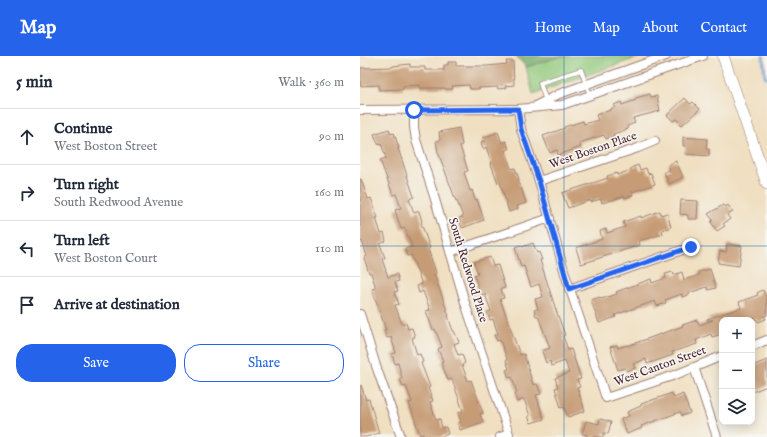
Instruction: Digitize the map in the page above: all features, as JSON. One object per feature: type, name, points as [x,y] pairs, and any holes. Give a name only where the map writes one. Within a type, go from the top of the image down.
[{"type":"street","points":[[360,110],[518,109],[533,107],[546,103],[559,94],[586,83],[666,56]]},
{"type":"street","points":[[546,103],[562,105],[703,56]]},
{"type":"street","points":[[723,56],[767,184]]},
{"type":"street","points":[[518,109],[521,129],[539,181],[569,289],[691,247]]},
{"type":"street","name":"South Redwood Place","points":[[414,110],[416,140],[468,312],[509,434],[500,437]]},
{"type":"street","name":"West Boston Place","points":[[539,181],[655,141]]},
{"type":"street","points":[[450,252],[550,218]]},
{"type":"street","name":"West Canton Street","points":[[569,289],[606,398],[719,357]]},
{"type":"street","points":[[360,314],[376,366],[401,437]]},
{"type":"street","points":[[755,345],[767,340]]},
{"type":"street","points":[[694,367],[717,437]]},
{"type":"lane","points":[[546,103],[540,83],[582,70],[590,95]]},
{"type":"green space","points":[[516,56],[562,56],[526,67]]},
{"type":"green space","points":[[562,56],[642,56],[533,94],[526,67]]},
{"type":"building","points":[[506,61],[513,61],[514,85],[505,86],[506,88],[498,89],[497,87],[470,89],[469,85],[452,86],[453,89],[445,89],[420,88],[420,85],[403,86],[403,89],[379,90],[379,85],[360,86],[360,68],[393,67],[410,64],[410,67],[425,67],[425,70],[444,70],[444,65],[448,65],[448,62],[456,62],[456,66],[487,66],[507,64]]},
{"type":"building","points":[[650,94],[651,97],[657,96],[660,111],[633,118],[635,123],[627,126],[628,129],[613,134],[614,136],[606,139],[604,135],[579,143],[581,147],[558,155],[557,150],[550,153],[543,136],[583,121],[584,124],[598,120],[596,115],[611,110],[615,107],[614,105],[621,102],[622,105],[636,100],[636,98]]},
{"type":"building","points":[[685,98],[690,104],[693,102],[700,109],[682,125],[676,119],[673,121],[667,115]]},
{"type":"building","points":[[459,128],[462,145],[460,146],[468,171],[464,172],[470,191],[472,190],[475,200],[477,199],[484,220],[462,228],[459,218],[463,217],[438,152],[436,141],[440,140],[439,132]]},
{"type":"building","points":[[389,129],[391,134],[394,133],[399,148],[414,197],[409,199],[414,213],[419,211],[421,223],[430,248],[428,249],[436,273],[434,274],[453,331],[459,342],[454,344],[458,355],[462,354],[465,363],[462,365],[468,381],[471,380],[483,413],[480,414],[483,422],[460,430],[458,423],[461,422],[458,413],[463,411],[452,379],[448,380],[441,362],[443,361],[438,349],[442,347],[435,329],[433,330],[426,311],[430,310],[423,291],[419,293],[417,286],[422,284],[411,255],[407,256],[405,249],[412,247],[405,228],[401,229],[395,210],[401,208],[396,194],[393,195],[380,160],[386,158],[381,143],[378,144],[374,134]]},
{"type":"building","points":[[498,132],[502,143],[506,141],[509,149],[505,150],[511,169],[515,168],[526,203],[517,206],[518,209],[509,212],[500,182],[498,183],[486,147],[483,149],[481,142],[484,141],[483,138]]},
{"type":"building","points":[[683,137],[707,139],[706,149],[709,149],[709,156],[685,154],[686,146],[683,146]]},
{"type":"building","points":[[676,161],[683,177],[669,184],[664,172],[670,170],[668,165]]},
{"type":"building","points":[[638,165],[640,170],[646,168],[648,174],[651,173],[655,184],[632,192],[633,195],[625,198],[625,196],[602,203],[601,199],[590,202],[590,200],[568,208],[562,193],[608,178],[607,176],[617,173],[617,175],[631,170],[631,168]]},
{"type":"building","points":[[360,179],[368,199],[371,198],[378,218],[376,218],[381,234],[384,233],[386,241],[380,244],[385,258],[382,259],[388,277],[397,274],[399,281],[395,282],[398,291],[394,292],[399,304],[395,305],[402,324],[406,323],[408,329],[412,328],[415,337],[412,338],[417,355],[420,354],[423,362],[421,363],[430,387],[428,388],[433,401],[430,402],[436,420],[440,419],[442,428],[446,427],[448,434],[440,437],[424,437],[423,434],[420,435],[409,403],[412,402],[406,386],[403,387],[400,379],[402,378],[398,363],[395,364],[392,354],[396,353],[391,337],[387,338],[384,330],[386,330],[372,289],[376,288],[364,258],[367,256],[362,241],[360,242]]},
{"type":"building","points":[[681,200],[698,201],[697,219],[688,219],[688,215],[680,214]]},
{"type":"building","points":[[723,205],[725,207],[728,205],[733,212],[727,215],[730,219],[723,224],[725,226],[717,231],[711,222],[713,220],[708,214]]},
{"type":"building","points":[[660,211],[661,215],[667,213],[671,227],[662,230],[663,234],[639,241],[640,245],[581,264],[576,248],[602,239],[600,231],[606,229],[607,233],[625,227],[623,222],[641,216],[641,218]]},
{"type":"building","points":[[533,243],[542,260],[540,260],[565,335],[563,336],[568,350],[571,349],[581,379],[577,380],[580,387],[577,388],[585,411],[568,417],[564,407],[561,408],[555,388],[558,387],[555,378],[569,373],[565,361],[551,366],[550,361],[546,363],[542,351],[550,348],[538,316],[536,316],[534,310],[538,309],[535,299],[543,297],[539,284],[531,287],[524,266],[521,267],[515,247],[521,245],[522,247]]},
{"type":"building","points":[[727,244],[742,246],[739,266],[718,263],[720,251],[726,252]]},
{"type":"building","points":[[490,257],[493,266],[498,265],[505,288],[501,289],[504,298],[500,299],[520,355],[524,354],[533,385],[537,384],[541,394],[536,395],[544,419],[531,423],[524,399],[517,402],[515,393],[517,393],[512,377],[509,378],[506,370],[509,369],[507,359],[500,340],[497,341],[494,335],[498,334],[493,319],[490,320],[487,312],[491,311],[485,294],[481,295],[474,275],[478,274],[474,262]]},
{"type":"building","points":[[710,269],[716,288],[708,290],[707,287],[682,297],[682,294],[665,300],[666,303],[657,306],[655,301],[615,315],[616,317],[599,323],[591,300],[600,297],[601,299],[617,294],[616,292],[651,279],[652,283],[666,278],[665,274],[673,272],[674,275],[682,272],[684,280],[699,275],[698,272]]},
{"type":"building","points":[[763,290],[767,300],[767,315],[764,316],[766,319],[758,322],[755,317],[719,317],[719,335],[712,337],[711,334],[696,340],[697,344],[672,352],[673,355],[647,364],[646,359],[633,364],[635,368],[627,371],[625,368],[618,370],[610,347],[617,345],[618,348],[627,346],[697,320],[699,325],[713,320],[707,319],[741,308],[739,302],[758,295],[757,293]]},
{"type":"building","points":[[767,360],[767,386],[755,391],[755,389],[755,365]]},
{"type":"building","points":[[361,385],[366,400],[369,399],[379,433],[366,437],[360,437]]},
{"type":"building","points":[[672,393],[674,398],[683,394],[690,413],[682,416],[680,412],[641,426],[642,428],[627,434],[621,419],[629,416],[627,412],[641,406],[641,404]]},
{"type":"building","points":[[600,419],[611,422],[608,434],[604,433],[603,437],[587,437],[587,435],[582,434],[586,421],[599,424]]},
{"type":"waterway","points":[[763,56],[765,77],[767,78]]},
{"type":"route","points":[[414,110],[518,109],[521,129],[539,181],[569,289],[691,247]]}]
